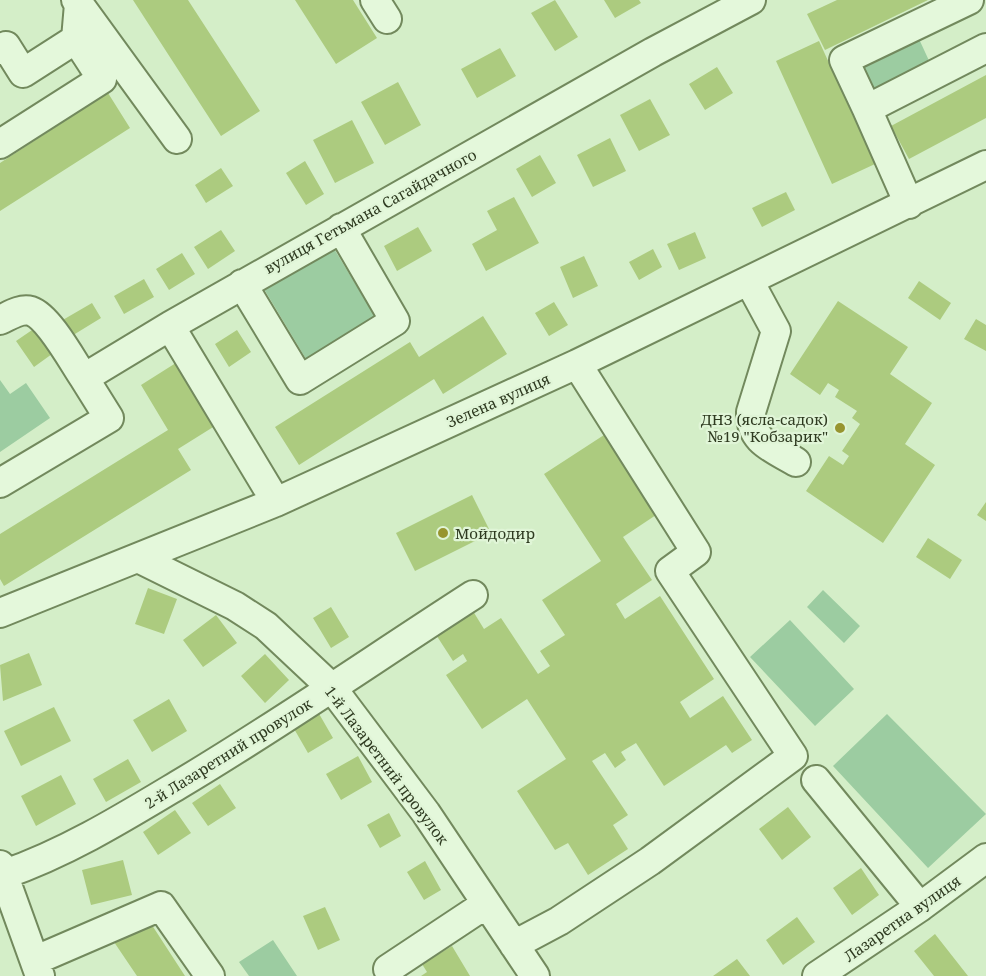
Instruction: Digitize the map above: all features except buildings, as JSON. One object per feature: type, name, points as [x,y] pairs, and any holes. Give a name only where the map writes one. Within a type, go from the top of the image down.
[{"type":"street","name":"вулиця Гетьмана Сагайдачного","points":[[84,378],[242,284],[653,52],[751,0]]},
{"type":"street","points":[[909,204],[844,60],[969,0]]},
{"type":"street","points":[[0,144],[102,79],[76,39],[77,2]]},
{"type":"street","points":[[77,2],[177,139]]},
{"type":"street","points":[[0,50],[6,46],[23,73],[76,39]]},
{"type":"street","points":[[867,109],[986,48]]},
{"type":"street","name":"Зелена вулиця","points":[[0,613],[276,502],[577,364],[986,165]]},
{"type":"street","points":[[242,284],[300,380],[395,321],[341,228]]},
{"type":"street","points":[[749,281],[776,331],[751,412],[751,423],[755,436],[796,462]]},
{"type":"street","points":[[0,320],[18,311],[31,311],[44,320],[109,418],[0,483]]},
{"type":"street","points":[[170,326],[276,502]]},
{"type":"street","points":[[514,945],[559,921],[650,861],[793,756],[670,571],[696,552],[577,364]]},
{"type":"street","name":"1-й Лазаретний провулок","points":[[138,558],[235,606],[266,626],[332,688],[426,813],[535,976]]},
{"type":"street","name":"2-й Лазаретний провулок","points":[[2,870],[33,864],[132,813],[332,688],[473,595]]},
{"type":"street","points":[[816,780],[920,907]]},
{"type":"street","name":"Лазаретна вулиця","points":[[817,976],[920,907],[986,858]]},
{"type":"street","points":[[2,870],[38,968],[160,906],[210,976]]},
{"type":"street","points":[[388,969],[486,904]]},
{"type":"green space","points":[[919,39],[931,65],[875,92],[863,65]]},
{"type":"green space","points":[[333,247],[376,318],[306,359],[264,289]]},
{"type":"green space","points":[[0,380],[10,394],[26,383],[50,418],[0,452]]},
{"type":"green space","points":[[823,590],[860,626],[844,643],[807,607]]},
{"type":"green space","points":[[790,620],[854,689],[815,726],[750,657]]},
{"type":"green space","points":[[887,714],[986,814],[928,868],[833,766]]},
{"type":"green space","points":[[273,940],[297,976],[249,976],[239,962]]},
{"type":"place","name":"ДНЗ (ясла-садок) №19 \"Кобзарик\"","points":[[840,428]]},
{"type":"place","name":"Мойдодир","points":[[443,533]]}]
